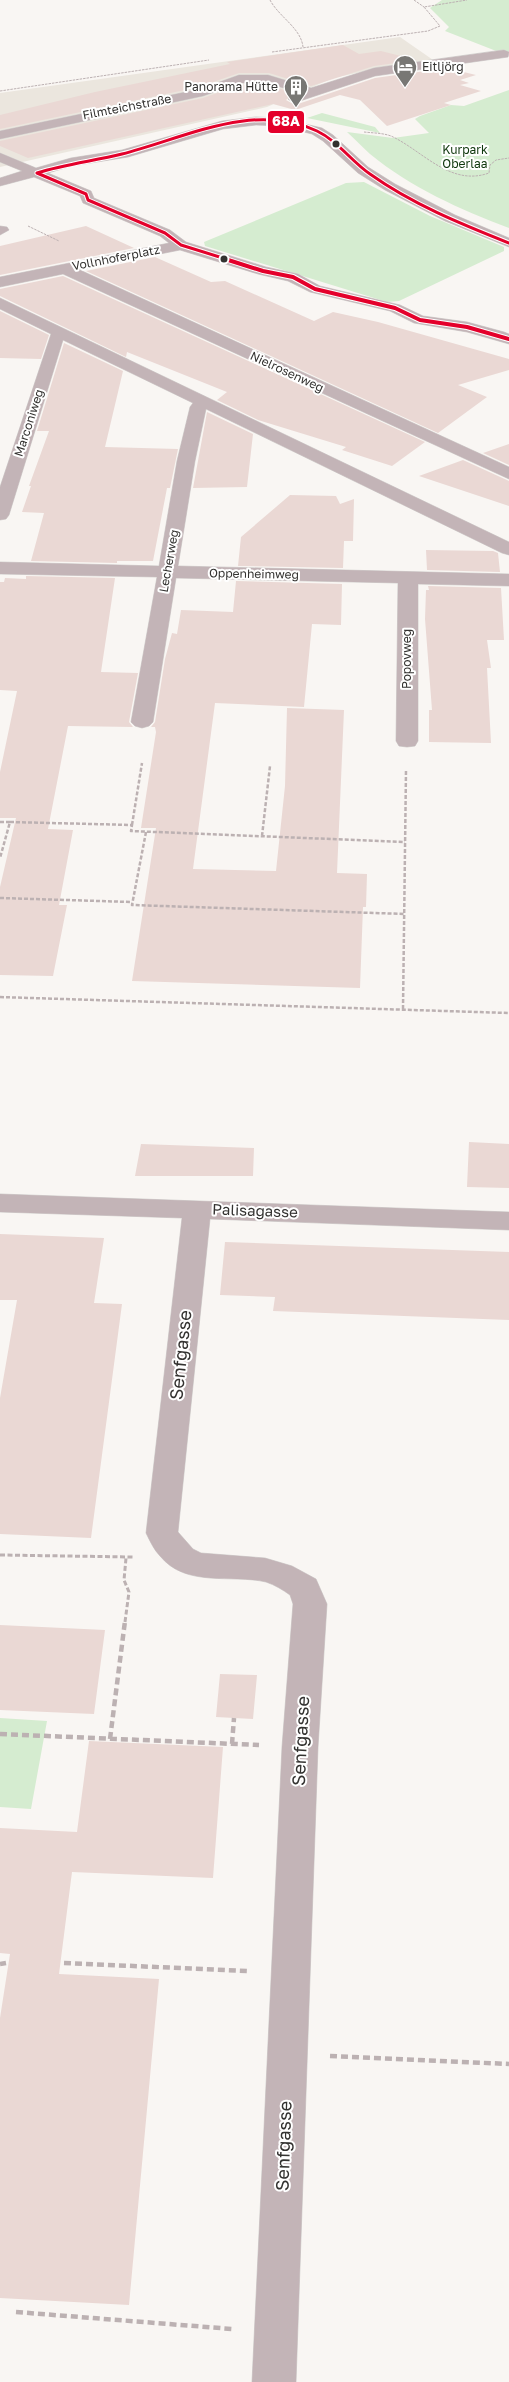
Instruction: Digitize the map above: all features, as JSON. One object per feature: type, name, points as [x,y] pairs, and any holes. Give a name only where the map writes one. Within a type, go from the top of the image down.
[{"type":"street","points":[[270,121],[281,107],[311,92],[374,72],[504,54]]},
{"type":"street","name":"Filmteichstraße","points":[[0,135],[203,92],[239,79],[268,79],[311,92]]},
{"type":"street","points":[[0,182],[71,162],[124,154],[216,126],[238,122],[270,121],[306,126],[328,138],[363,170],[390,188],[450,218],[509,243]]},
{"type":"street","points":[[0,157],[37,173]]},
{"type":"street","name":"Vollnhoferplatz","points":[[37,173],[86,194],[88,200],[113,212],[166,233],[181,245]]},
{"type":"street","points":[[181,245],[263,271],[292,277],[315,289],[395,308],[403,314],[434,324],[466,327],[509,339]]},
{"type":"street","name":"Vollnhoferplatz","points":[[0,282],[181,245]]},
{"type":"street","name":"Nielrosenweg","points":[[65,269],[509,474]]},
{"type":"street","points":[[0,303],[509,549]]},
{"type":"street","name":"Marconiweg","points":[[0,515],[56,338],[61,333]]},
{"type":"street","name":"Lecherweg","points":[[142,722],[194,425],[198,407],[203,402]]},
{"type":"street","name":"Oppenheimweg","points":[[0,568],[509,580]]},
{"type":"street","name":"Popovweg","points":[[407,741],[408,578]]},
{"type":"street","name":"Palisagasse","points":[[0,1203],[509,1221]]},
{"type":"street","name":"Senfgasse","points":[[197,1209],[162,1533],[171,1549],[186,1561],[208,1567],[264,1570],[281,1574],[304,1588],[310,1604],[300,1747],[274,2382]]},
{"type":"path","points":[[270,0],[276,11],[302,37],[303,47]]},
{"type":"path","points":[[414,0],[424,7]]},
{"type":"path","points":[[306,126],[388,135],[418,155],[458,174],[471,177],[484,176],[489,173],[490,166],[496,160],[509,158]]},
{"type":"path","points":[[26,225],[99,262]]},
{"type":"path","points":[[142,763],[131,831],[405,842]]},
{"type":"path","points":[[262,836],[270,766]]},
{"type":"path","points":[[403,1009],[406,766]]},
{"type":"path","points":[[0,822],[132,825]]},
{"type":"path","points":[[0,858],[10,822]]},
{"type":"path","points":[[132,902],[146,832]]},
{"type":"path","points":[[0,898],[132,902],[132,905],[405,914]]},
{"type":"path","points":[[0,997],[509,1013]]},
{"type":"path","points":[[0,1555],[126,1558],[171,1549]]},
{"type":"path","points":[[110,1739],[129,1592],[124,1580],[126,1558]]},
{"type":"path","points":[[232,1744],[234,1718]]},
{"type":"path","points":[[0,1734],[300,1747]]},
{"type":"path","points":[[64,1963],[290,1972]]},
{"type":"path","points":[[287,2054],[509,2064]]},
{"type":"path","points":[[16,2312],[277,2333]]},
{"type":"shaded area","points":[[400,37],[436,62],[376,69],[333,78],[267,107],[0,167],[0,93]]},
{"type":"green space","points":[[442,0],[509,0],[509,56],[445,31],[449,27],[430,8]]},
{"type":"green space","name":"Kurpark Oberlaa","points":[[509,90],[509,228],[437,197],[402,177],[370,154],[347,132],[393,138],[429,133],[415,119],[451,105],[464,106]]},
{"type":"green space","points":[[322,113],[375,127],[380,133],[307,118]]},
{"type":"green space","points":[[364,182],[430,216],[504,247],[504,251],[399,301],[387,302],[205,246],[204,242],[346,183]]},
{"type":"green space","points":[[0,1718],[47,1721],[31,1809],[0,1807]]},
{"type":"building","points":[[343,45],[359,54],[381,51],[417,60],[374,66],[311,86],[269,73],[239,73],[199,87],[0,129],[0,115],[95,92],[230,64],[227,62]]},
{"type":"building","points":[[447,68],[476,75],[460,80],[469,83],[460,85],[481,91],[444,103],[451,105],[387,126],[360,100],[340,95],[295,110],[273,104],[28,158],[0,146],[0,141],[203,98],[240,85],[267,85],[295,93],[286,100],[295,105],[375,78]]},
{"type":"building","points":[[86,226],[134,248],[0,275],[0,246]]},
{"type":"building","points":[[155,257],[211,282],[225,281],[314,321],[333,312],[378,322],[509,359],[509,370],[458,385],[487,397],[438,433],[86,271]]},
{"type":"building","points":[[63,276],[425,442],[392,466],[342,450],[346,447],[258,420],[217,400],[227,392],[127,352],[126,357],[0,296],[0,289]]},
{"type":"building","points":[[0,311],[49,335],[41,359],[0,358]]},
{"type":"building","points":[[64,343],[123,371],[105,447],[178,449],[170,488],[167,488],[153,561],[117,561],[117,563],[31,561],[44,513],[22,512],[31,486],[29,486],[49,431],[37,431]]},
{"type":"building","points":[[207,412],[253,434],[247,487],[193,488]]},
{"type":"building","points":[[509,444],[509,465],[483,453]]},
{"type":"building","points":[[463,460],[509,481],[509,506],[419,476]]},
{"type":"building","points":[[290,495],[336,496],[340,504],[354,499],[353,541],[344,541],[343,568],[238,566],[241,537]]},
{"type":"building","points":[[426,550],[493,551],[498,553],[500,572],[427,570]]},
{"type":"building","points":[[26,576],[115,578],[101,672],[138,673],[129,722],[133,727],[68,726],[48,829],[73,830],[59,905],[67,905],[53,976],[0,975],[0,887],[16,818],[0,818],[0,772],[17,691],[0,690],[0,582],[4,582],[5,578],[26,579]]},
{"type":"building","points":[[236,581],[342,584],[341,625],[312,624],[304,707],[215,703],[193,869],[276,871],[285,786],[287,708],[344,710],[337,873],[367,874],[366,907],[363,907],[360,988],[132,981],[156,828],[141,828],[156,732],[155,727],[151,727],[155,722],[165,659],[172,633],[177,634],[181,610],[233,612]]},
{"type":"building","points":[[428,586],[501,588],[504,640],[487,640],[491,668],[487,668],[491,743],[429,742],[429,710],[432,710],[425,619],[426,590],[429,590]]},
{"type":"building","points":[[469,1142],[509,1144],[509,1188],[467,1187]]},
{"type":"building","points":[[141,1144],[254,1148],[253,1176],[135,1176]]},
{"type":"building","points":[[0,1234],[104,1238],[94,1303],[122,1304],[91,1538],[0,1534],[0,1398],[17,1300],[0,1300]]},
{"type":"building","points":[[225,1242],[509,1252],[509,1320],[273,1311],[275,1297],[220,1295]]},
{"type":"building","points":[[0,1625],[105,1630],[94,1714],[0,1710]]},
{"type":"building","points":[[220,1674],[257,1675],[253,1719],[216,1717]]},
{"type":"building","points":[[89,1741],[223,1747],[213,1878],[72,1872],[59,1974],[159,1979],[129,2305],[0,2298],[0,2018],[10,1954],[0,1953],[0,1828],[77,1832]]},
{"type":"transit line","name":"68A","points":[[37,173],[122,154],[219,125],[269,119],[293,122],[324,135],[363,169],[386,185],[420,204],[509,243]]},
{"type":"transit line","name":"68A","points":[[37,173],[86,194],[88,200],[165,233],[181,245],[263,271],[293,277],[315,289],[395,308],[420,320],[467,327],[509,339]]},
{"type":"place","name":"Eitljörg","points":[[405,88]]},
{"type":"place","name":"Panorama Hütte","points":[[296,108]]}]
